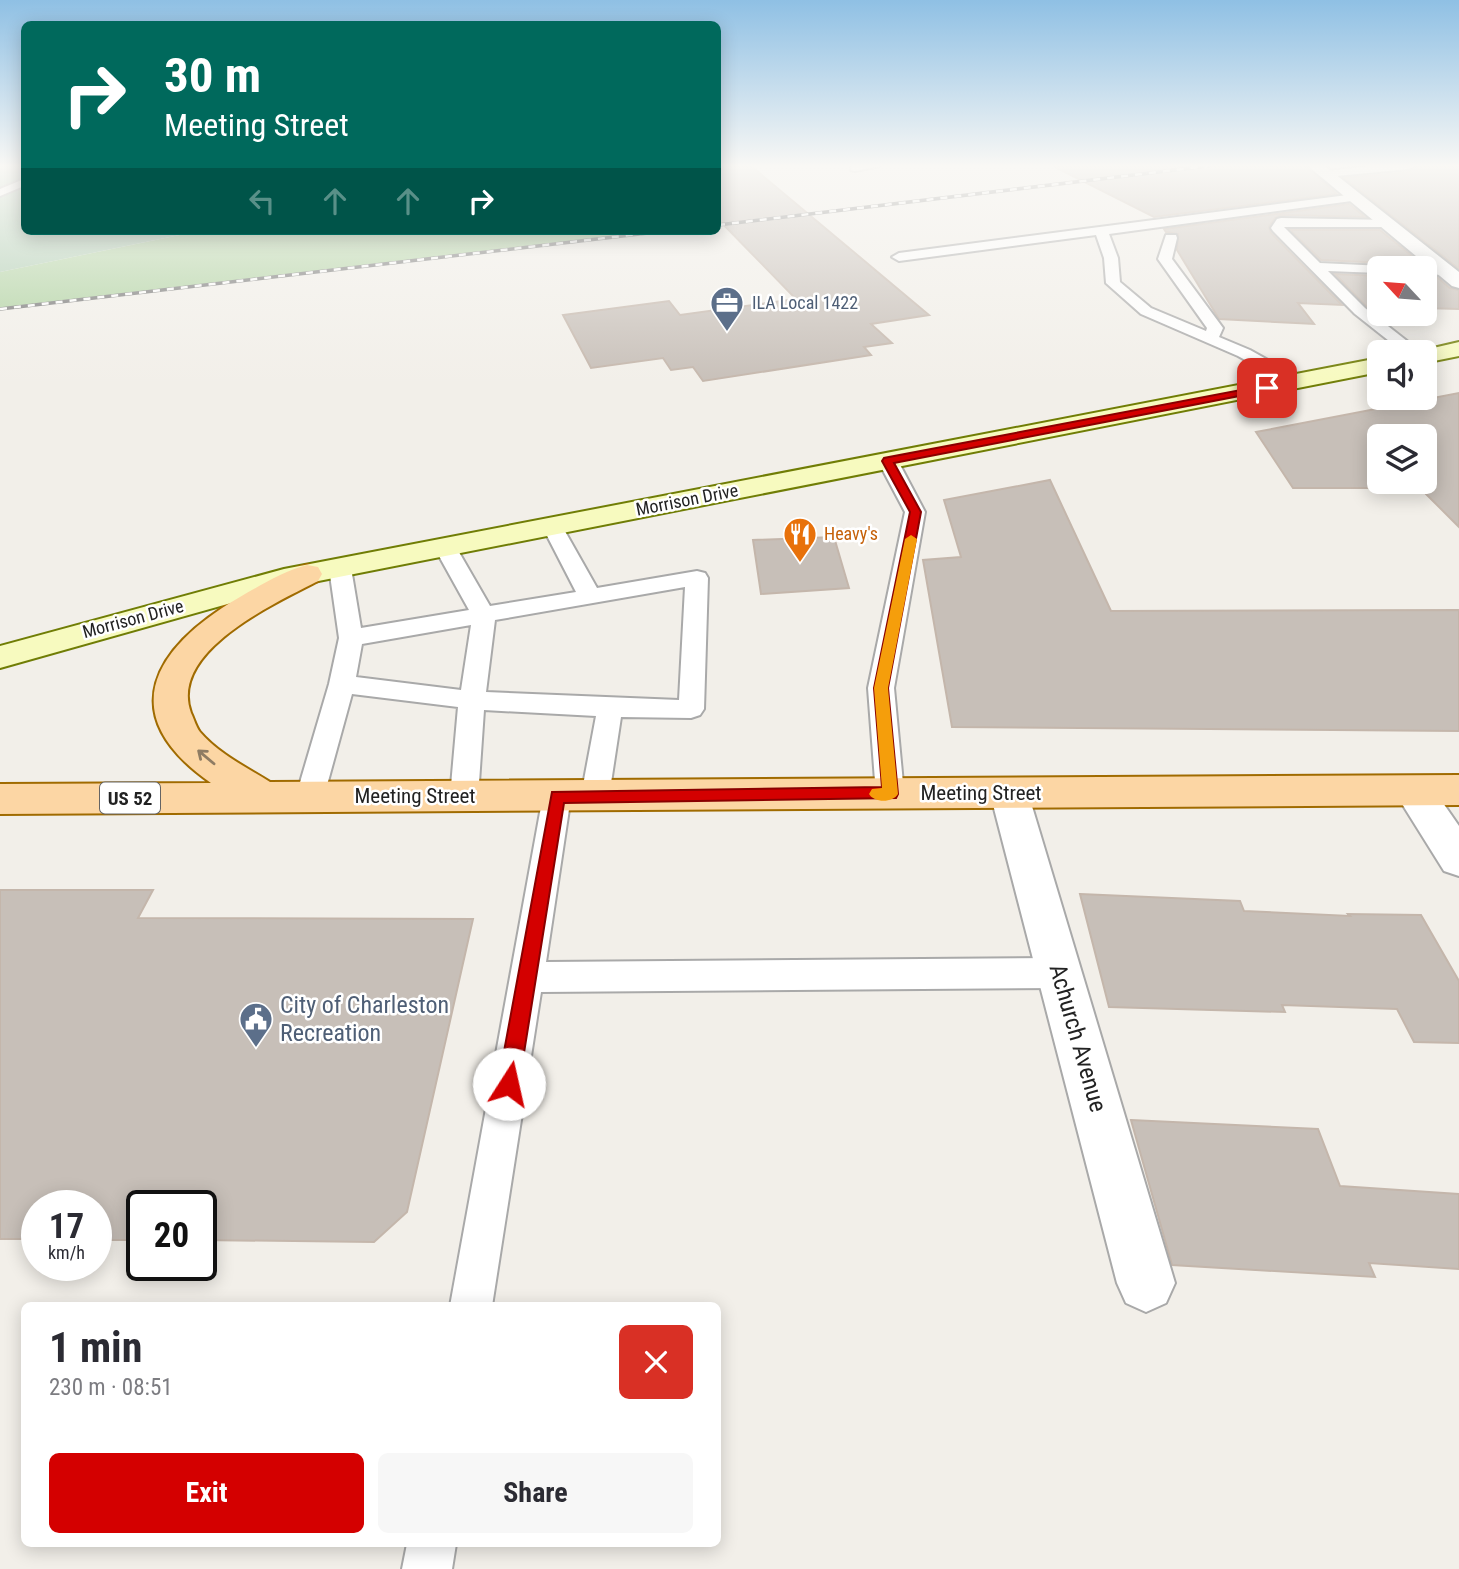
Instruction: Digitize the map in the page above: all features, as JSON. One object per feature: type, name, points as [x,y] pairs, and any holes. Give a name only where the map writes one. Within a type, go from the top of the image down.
[{"type":"main road","points":[[1437,353],[1459,349]]},
{"type":"main road","name":"Morrison Drive","points":[[0,657],[323,571],[1367,367]]},
{"type":"main road","points":[[261,796],[206,758],[182,735],[172,715],[170,697],[173,676],[187,653],[225,621],[323,571]]},
{"type":"main road","name":"Meeting Street","points":[[0,799],[1459,790]]},
{"type":"street","points":[[1406,239],[1459,282]]},
{"type":"street","points":[[1413,790],[1459,859]]},
{"type":"street","name":"Achurch Avenue","points":[[1009,793],[1146,1283]]},
{"type":"lane","points":[[899,257],[1032,239]]},
{"type":"lane","points":[[1104,239],[1111,258],[1113,283],[1146,311],[1244,354],[1294,382]]},
{"type":"lane","points":[[1177,239],[1165,259],[1215,328],[1210,339]]},
{"type":"lane","points":[[1289,239],[1360,311],[1397,340]]},
{"type":"lane","points":[[1317,267],[1367,269]]},
{"type":"lane","points":[[1437,271],[1445,271]]},
{"type":"lane","points":[[888,461],[915,512],[881,688],[890,794]]},
{"type":"lane","points":[[552,526],[590,597]]},
{"type":"lane","points":[[446,547],[484,616],[472,700],[464,797]]},
{"type":"lane","points":[[310,796],[342,684],[351,638],[323,571]]},
{"type":"lane","points":[[342,684],[472,700],[610,708],[691,709],[697,578],[351,638]]},
{"type":"lane","points":[[595,796],[610,708]]},
{"type":"lane","points":[[472,1302],[557,796]]},
{"type":"lane","points":[[527,977],[1060,973]]},
{"type":"lane","points":[[427,1569],[431,1547]]},
{"type":"green space","points":[[0,239],[159,239],[0,272]]},
{"type":"green space","points":[[159,239],[595,239],[0,309],[0,272]]},
{"type":"building","name":"ILA Local 1422","points":[[738,239],[838,239],[929,315],[871,324],[892,343],[864,347],[871,355],[703,381],[693,367],[671,370],[663,358],[591,368],[563,315],[669,301],[680,315],[796,299]]},
{"type":"building","points":[[1178,239],[1277,239],[1342,305],[1298,303],[1314,324],[1219,319],[1177,250]]},
{"type":"building","points":[[1300,239],[1391,239],[1412,256],[1367,256],[1367,262],[1321,260]]},
{"type":"building","points":[[1421,239],[1459,239],[1459,269]]},
{"type":"building","points":[[1335,274],[1367,275],[1366,306]]},
{"type":"building","points":[[1437,277],[1450,288],[1459,290],[1459,309],[1437,308]]},
{"type":"building","points":[[1459,393],[1459,527],[1426,494],[1437,494],[1437,424],[1367,424],[1367,488],[1293,488],[1256,432],[1371,410],[1437,410],[1437,397]]},
{"type":"building","points":[[1050,480],[1111,611],[1459,610],[1459,731],[952,727],[923,560],[961,557],[944,500]]},
{"type":"building","name":"Heavy's","points":[[834,537],[849,588],[761,594],[753,540]]},
{"type":"building","name":"City of Charleston Recreation","points":[[0,890],[153,890],[138,918],[473,919],[407,1212],[374,1242],[217,1240],[217,1190],[126,1190],[126,1240],[112,1240],[112,1190],[21,1190],[21,1239],[0,1239]]},
{"type":"building","points":[[1080,894],[1240,901],[1244,911],[1350,916],[1348,914],[1421,915],[1459,981],[1459,1043],[1414,1042],[1397,1009],[1282,1005],[1285,1012],[1109,1007]]},
{"type":"building","points":[[1131,1120],[1318,1129],[1340,1186],[1459,1194],[1459,1269],[1369,1263],[1375,1277],[1172,1265]]},
{"type":"railway","points":[[0,309],[595,239]]},
{"type":"slow traffic","points":[[877,794],[890,794],[881,688],[911,539]]},
{"type":"place","name":"ILA Local 1422","points":[[727,333]]},
{"type":"place","name":"Heavy's","points":[[800,564]]},
{"type":"place","name":"City of Charleston Recreation","points":[[256,1049]]},
{"type":"route","points":[[509,1084],[557,796],[890,794],[881,688],[915,512],[888,461],[1267,388]]}]
